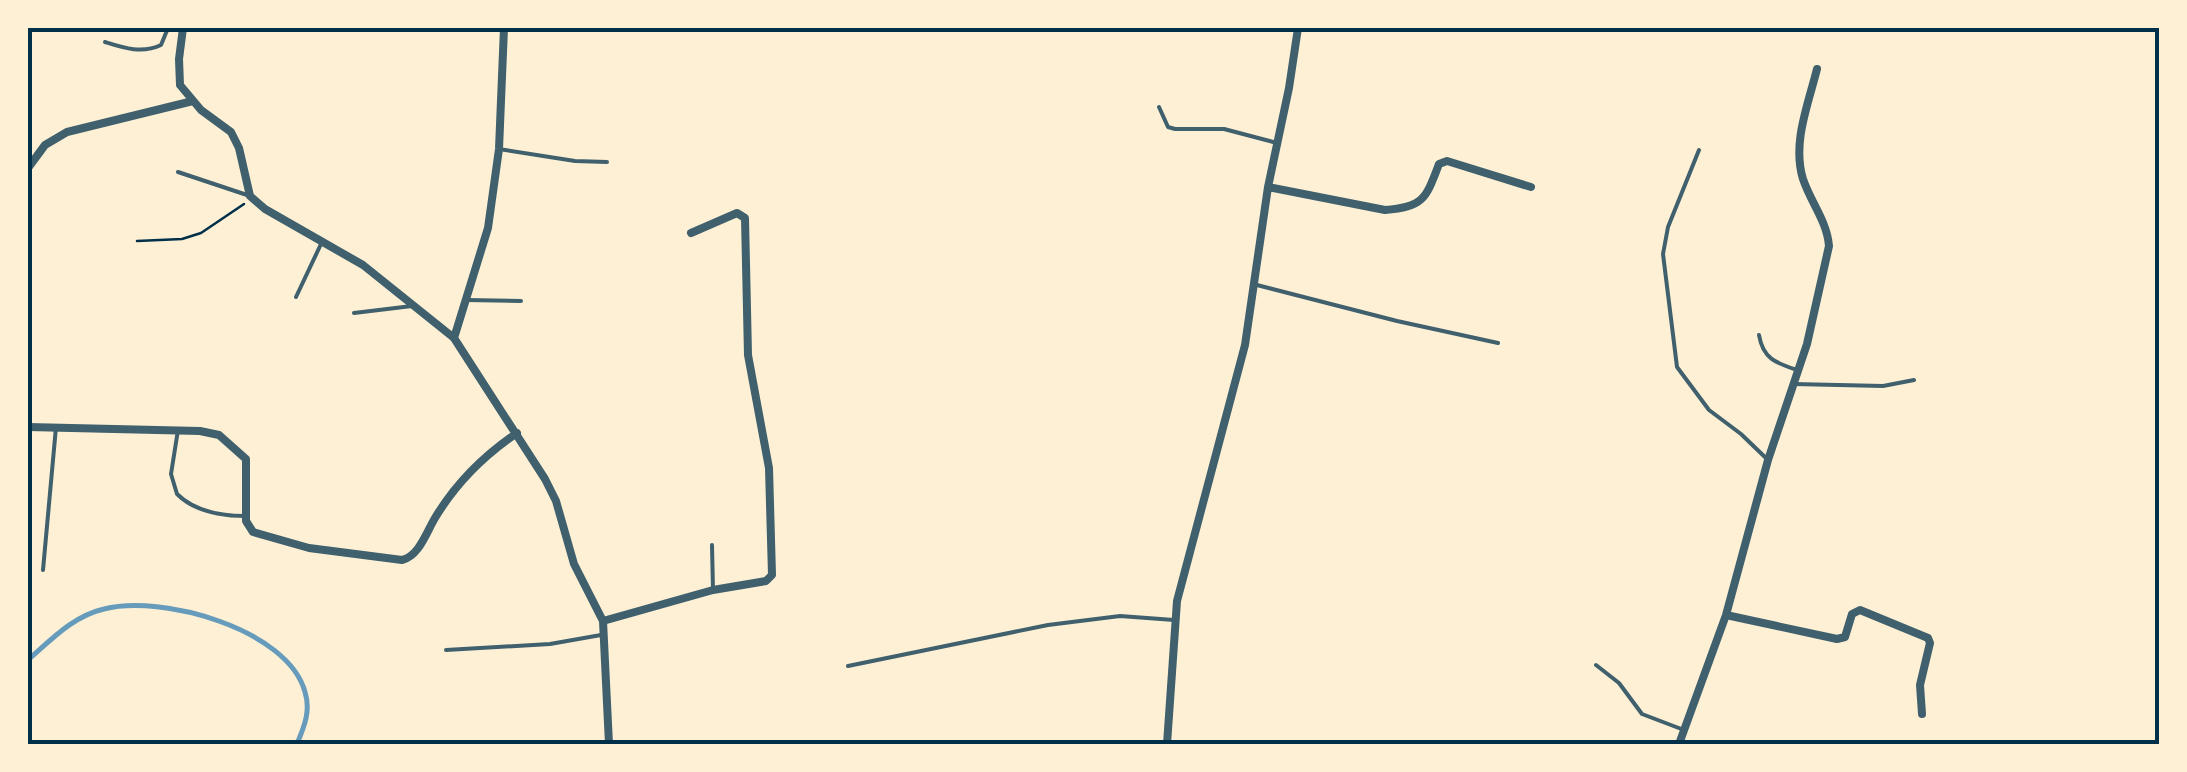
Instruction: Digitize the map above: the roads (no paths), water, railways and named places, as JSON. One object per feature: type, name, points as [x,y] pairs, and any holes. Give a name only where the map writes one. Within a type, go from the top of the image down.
[{"type":"street","points":[[184,28],[180,85],[230,132],[239,148],[245,185],[252,198],[363,264],[454,338],[517,433],[556,501],[574,564],[602,621],[609,744]]},
{"type":"street","points":[[454,338],[488,228],[499,148],[504,28]]},
{"type":"street","points":[[1166,744],[1174,620],[1244,344],[1298,28]]},
{"type":"street","points":[[1679,744],[1726,616],[1768,460],[1798,370],[1829,246],[1828,232],[1804,180],[1798,150],[1817,69]]},
{"type":"street","points":[[28,168],[44,145],[67,132],[193,101]]},
{"type":"street","points":[[1268,187],[1385,210],[1397,209],[1422,201],[1439,164],[1447,160],[1531,187]]},
{"type":"street","points":[[602,621],[714,590],[766,582],[772,575],[769,468],[748,355],[746,218],[737,213],[691,233]]},
{"type":"street","points":[[28,427],[178,430],[218,435],[240,452],[248,468],[246,516],[253,532],[277,542],[340,554],[409,559],[445,502],[472,469],[488,452],[517,433]]},
{"type":"street","points":[[1726,616],[1837,639],[1845,637],[1852,614],[1860,610],[1928,638],[1919,690],[1922,714]]},
{"type":"lane","points":[[105,42],[151,49],[161,45],[168,28]]},
{"type":"lane","points":[[2118,30],[2146,28]]},
{"type":"lane","points":[[1159,106],[1164,120],[1174,129],[1224,129],[1278,143]]},
{"type":"lane","points":[[499,148],[607,162]]},
{"type":"lane","points":[[1699,150],[1668,227],[1663,254],[1677,367],[1709,410],[1768,460]]},
{"type":"lane","points":[[178,172],[252,198]]},
{"type":"lane","points":[[296,297],[323,240]]},
{"type":"lane","points":[[1253,284],[1397,322],[1498,343]]},
{"type":"lane","points":[[466,300],[521,301]]},
{"type":"lane","points":[[354,313],[416,306]]},
{"type":"lane","points":[[1759,334],[1765,355],[1798,370]]},
{"type":"lane","points":[[1793,384],[1883,386],[1914,380]]},
{"type":"lane","points":[[43,570],[56,426]]},
{"type":"lane","points":[[178,430],[172,474],[176,494],[210,512],[246,516]]},
{"type":"lane","points":[[712,545],[714,590]]},
{"type":"lane","points":[[848,666],[1048,624],[1120,616],[1174,620]]},
{"type":"lane","points":[[446,650],[550,644],[604,634]]},
{"type":"lane","points":[[1596,665],[1619,683],[1642,714],[1684,730]]},
{"type":"waterway","points":[[28,57],[28,78]]},
{"type":"waterway","points":[[28,660],[72,623],[104,609],[157,607],[220,621],[274,650],[294,670],[307,706],[297,744]]}]
